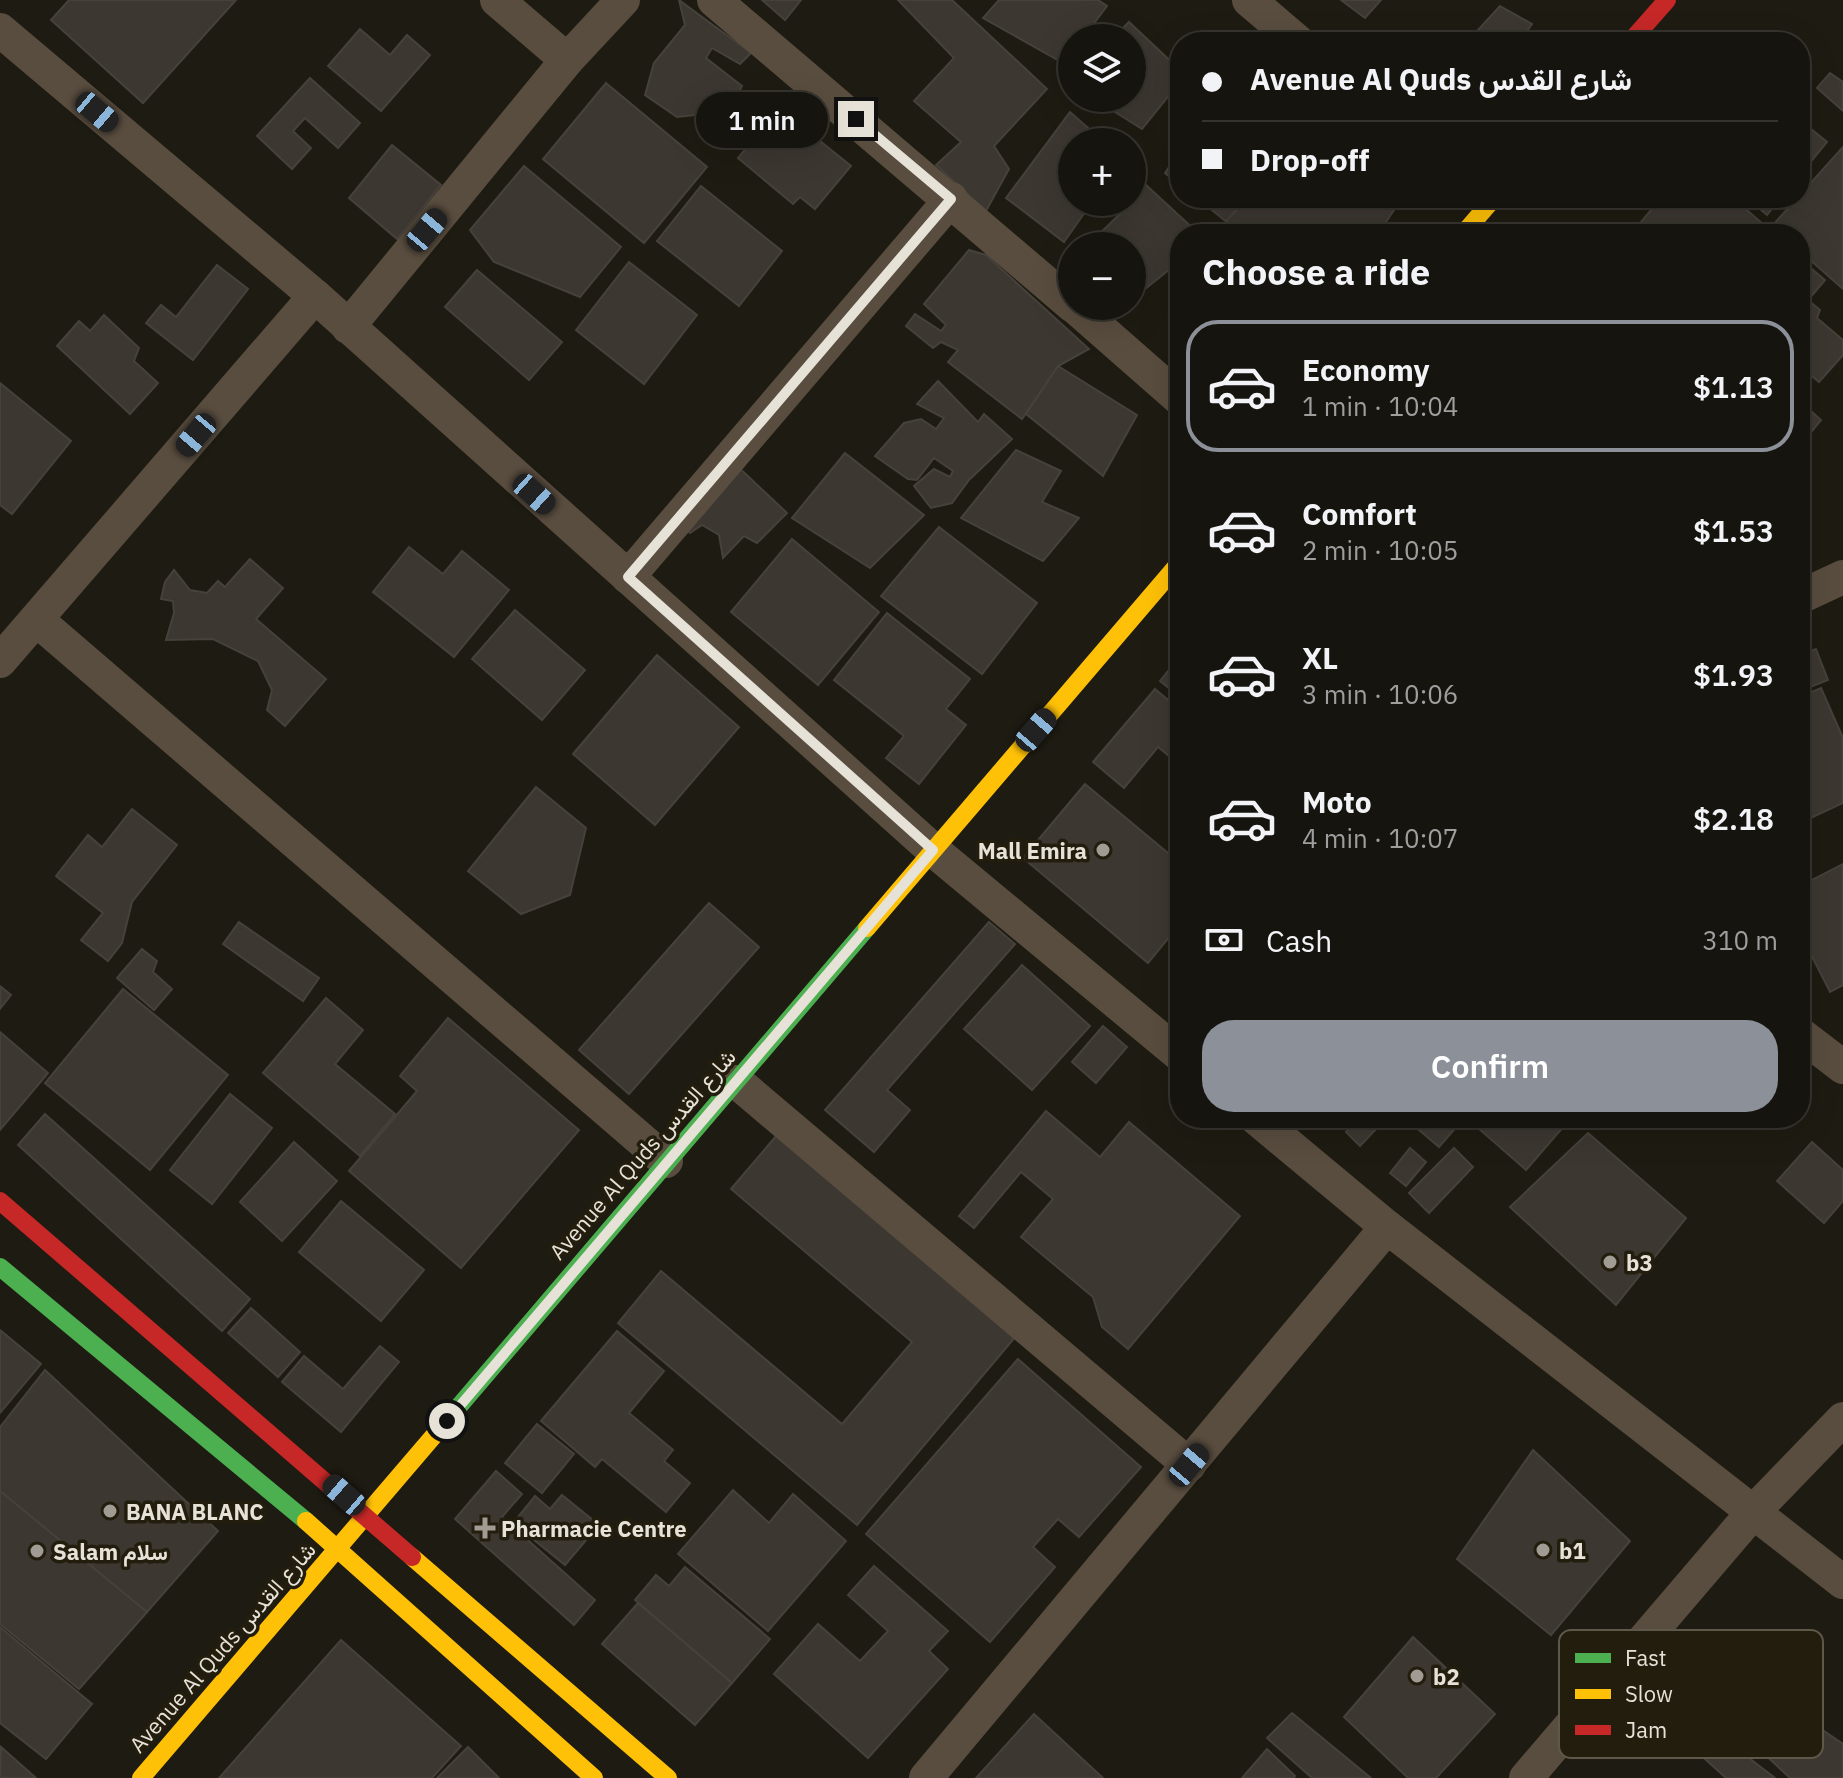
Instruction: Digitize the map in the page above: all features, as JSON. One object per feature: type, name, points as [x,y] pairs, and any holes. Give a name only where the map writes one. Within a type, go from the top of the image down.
[{"type":"street","points":[[348,327],[567,60],[623,0]]},
{"type":"street","points":[[714,0],[1058,292]]},
{"type":"street","points":[[1249,0],[1286,32]]},
{"type":"street","points":[[1639,32],[1667,0]]},
{"type":"street","points":[[510,4],[567,60]]},
{"type":"street","points":[[0,30],[315,296],[933,850],[1170,1047]]},
{"type":"street","points":[[628,577],[951,199]]},
{"type":"street","points":[[0,661],[315,296]]},
{"type":"street","points":[[1090,320],[1170,390]]},
{"type":"street","name":"Avenue Al Quds شارع القدس","points":[[141,1778],[1170,574]]},
{"type":"street","points":[[1810,592],[1843,577]]},
{"type":"street","points":[[37,620],[666,1161]]},
{"type":"street","points":[[737,1082],[1189,1465]]},
{"type":"street","points":[[1268,1128],[1387,1227],[1755,1510],[1843,1582]]},
{"type":"street","points":[[0,1201],[668,1778]]},
{"type":"street","points":[[926,1778],[1387,1227]]},
{"type":"street","points":[[0,1267],[338,1549],[594,1778]]},
{"type":"street","points":[[1652,1630],[1755,1510],[1843,1419]]},
{"type":"street","points":[[1526,1778],[1559,1739]]},
{"type":"building","points":[[69,0],[236,0],[143,103],[51,20]]},
{"type":"building","points":[[679,0],[751,53],[740,64],[712,48],[706,58],[742,86],[725,118],[703,102],[695,115],[677,117],[645,95],[654,63],[685,25]]},
{"type":"building","points":[[762,0],[801,0],[785,20]]},
{"type":"building","points":[[898,0],[952,0],[1047,89],[994,146],[1009,169],[986,211],[936,165],[961,142],[914,101],[954,58]]},
{"type":"building","points":[[999,0],[1098,0],[1107,6],[1094,24],[1058,24],[1058,60],[983,18]]},
{"type":"building","points":[[1341,0],[1381,0],[1365,18]]},
{"type":"building","points":[[1500,6],[1532,24],[1526,32],[1476,32]]},
{"type":"building","points":[[360,29],[390,55],[407,35],[430,55],[381,111],[328,66]]},
{"type":"building","points":[[1146,38],[1170,61],[1170,94],[1140,128],[1115,112],[1146,112]]},
{"type":"building","points":[[1830,73],[1843,82],[1843,111],[1817,88]]},
{"type":"building","points":[[310,78],[360,123],[338,148],[305,118],[293,131],[311,148],[292,169],[257,136]]},
{"type":"building","points":[[606,83],[707,167],[644,243],[543,159]]},
{"type":"building","points":[[779,108],[851,166],[815,209],[800,197],[793,204],[738,158]]},
{"type":"building","points":[[1070,112],[1088,128],[1058,128]]},
{"type":"building","points":[[1058,128],[1058,216],[1082,216],[1071,232],[1058,232],[1058,237],[1006,198]]},
{"type":"building","points":[[1810,128],[1827,142],[1810,163]]},
{"type":"building","points":[[392,145],[441,185],[397,239],[349,198]]},
{"type":"building","points":[[1843,147],[1843,289],[1810,260],[1810,224],[1774,224],[1788,208],[1810,208],[1810,184]]},
{"type":"building","points":[[524,166],[621,247],[580,297],[494,262],[470,230]]},
{"type":"building","points":[[1146,185],[1188,224],[1170,224],[1170,269],[1146,288],[1146,232],[1101,232],[1118,216],[1146,216]]},
{"type":"building","points":[[701,186],[782,251],[739,306],[657,241]]},
{"type":"building","points":[[1209,208],[1247,208],[1235,224],[1229,224]]},
{"type":"building","points":[[1238,208],[1395,208],[1385,224],[1229,224],[1226,221]]},
{"type":"building","points":[[1653,208],[1745,208],[1763,224],[1639,224]]},
{"type":"building","points":[[1759,208],[1772,208],[1767,215]]},
{"type":"building","points":[[969,250],[986,255],[1089,349],[1058,366],[1022,419],[948,362],[958,350],[941,342],[933,348],[906,326],[915,314],[941,331],[946,325],[924,304]]},
{"type":"building","points":[[629,262],[697,315],[644,384],[576,330]]},
{"type":"building","points":[[217,265],[248,289],[193,360],[146,323],[161,305],[176,317]]},
{"type":"building","points":[[1810,267],[1825,280],[1810,298]]},
{"type":"building","points":[[477,270],[562,342],[529,380],[445,307]]},
{"type":"building","points":[[1810,302],[1820,310],[1817,318],[1843,340],[1843,355],[1819,382],[1810,374]]},
{"type":"building","points":[[104,315],[139,348],[134,361],[158,383],[130,414],[57,346],[79,321],[90,331]]},
{"type":"building","points":[[1058,366],[1137,415],[1103,476],[1026,414]]},
{"type":"building","points":[[938,381],[978,422],[984,414],[1012,439],[969,480],[952,503],[931,508],[914,486],[934,469],[950,477],[953,471],[934,458],[917,480],[908,479],[875,456],[904,423],[921,419],[936,429],[944,418],[917,404]]},
{"type":"building","points":[[0,383],[71,441],[12,514],[0,505]]},
{"type":"building","points":[[1810,410],[1821,420],[1810,433]]},
{"type":"building","points":[[1016,450],[1061,471],[1042,502],[1079,518],[1043,561],[961,518]]},
{"type":"building","points":[[845,453],[924,515],[870,568],[792,518]]},
{"type":"building","points":[[734,463],[787,513],[757,543],[744,536],[723,558],[719,535],[702,525],[690,533],[678,523]]},
{"type":"building","points":[[939,527],[1037,603],[982,674],[881,596]]},
{"type":"building","points":[[792,539],[879,612],[818,685],[731,612]]},
{"type":"building","points":[[409,547],[443,574],[462,551],[509,590],[454,657],[373,592]]},
{"type":"building","points":[[250,559],[283,588],[256,619],[326,679],[285,726],[267,710],[272,690],[258,661],[213,639],[166,640],[174,613],[173,601],[161,599],[165,582],[174,570],[190,590],[207,593],[218,581],[225,587]]},
{"type":"building","points":[[515,610],[585,670],[542,720],[472,659]]},
{"type":"building","points":[[887,613],[970,679],[946,709],[966,725],[919,784],[886,758],[904,736],[834,680]]},
{"type":"building","points":[[1816,649],[1828,680],[1810,687],[1810,651]]},
{"type":"building","points":[[657,655],[739,727],[655,825],[573,754]]},
{"type":"building","points":[[1170,668],[1170,689],[1160,681]]},
{"type":"building","points":[[1821,688],[1843,738],[1843,803],[1810,818],[1810,693]]},
{"type":"building","points":[[1155,689],[1170,702],[1170,757],[1158,747],[1124,788],[1093,762]]},
{"type":"building","points":[[1085,784],[1170,855],[1170,936],[1148,963],[1023,858]]},
{"type":"building","points":[[536,787],[586,828],[570,895],[521,914],[468,871]]},
{"type":"building","points":[[132,809],[177,845],[132,902],[122,943],[108,961],[81,940],[103,913],[56,876],[88,835],[102,847]]},
{"type":"building","points":[[1843,864],[1843,985],[1830,992],[1810,953],[1810,881]]},
{"type":"building","points":[[709,903],[759,947],[629,1094],[579,1050]]},
{"type":"building","points":[[239,922],[319,978],[303,1001],[223,944]]},
{"type":"building","points":[[989,922],[1015,944],[887,1090],[910,1110],[874,1152],[825,1110]]},
{"type":"building","points":[[142,949],[157,961],[153,972],[172,989],[154,1010],[117,978]]},
{"type":"building","points":[[1022,965],[1090,1026],[1032,1090],[964,1029]]},
{"type":"building","points":[[0,986],[11,995],[0,1009]]},
{"type":"building","points":[[123,989],[228,1075],[150,1170],[45,1083]]},
{"type":"building","points":[[326,998],[363,1030],[335,1064],[395,1114],[360,1156],[263,1073]]},
{"type":"building","points":[[448,1018],[579,1130],[461,1268],[349,1171],[417,1091],[400,1076]]},
{"type":"building","points":[[1103,1026],[1127,1047],[1096,1083],[1072,1062]]},
{"type":"building","points":[[0,1032],[48,1073],[0,1130]]},
{"type":"building","points":[[230,1094],[272,1128],[212,1204],[170,1170]]},
{"type":"building","points":[[1046,1111],[1100,1157],[1129,1122],[1240,1216],[1128,1349],[1102,1327],[1093,1297],[1021,1237],[1053,1199],[1021,1172],[974,1228],[959,1216]]},
{"type":"building","points":[[45,1114],[250,1299],[222,1331],[18,1145]]},
{"type":"building","points":[[1350,1128],[1377,1128],[1360,1146],[1346,1132]]},
{"type":"building","points":[[1417,1128],[1455,1128],[1439,1147]]},
{"type":"building","points":[[1478,1128],[1562,1128],[1526,1170]]},
{"type":"building","name":"b3","points":[[1588,1133],[1686,1218],[1616,1305],[1510,1207]]},
{"type":"building","points":[[777,1135],[1016,1336],[857,1525],[618,1323],[661,1271],[842,1424],[912,1342],[731,1189]]},
{"type":"building","points":[[294,1142],[337,1181],[282,1241],[240,1202]]},
{"type":"building","points":[[1812,1142],[1843,1170],[1843,1201],[1824,1223],[1777,1181]]},
{"type":"building","points":[[1410,1148],[1426,1162],[1406,1186],[1390,1173]]},
{"type":"building","points":[[1454,1148],[1473,1167],[1429,1213],[1409,1193]]},
{"type":"building","points":[[341,1201],[424,1270],[381,1321],[299,1252]]},
{"type":"building","points":[[251,1308],[300,1352],[278,1377],[228,1333]]},
{"type":"building","points":[[0,1330],[41,1364],[0,1413]]},
{"type":"building","points":[[617,1331],[664,1371],[629,1413],[673,1450],[664,1461],[690,1483],[666,1512],[602,1459],[595,1467],[541,1421]]},
{"type":"building","points":[[380,1346],[399,1362],[341,1432],[282,1382],[304,1356],[343,1389]]},
{"type":"building","points":[[1018,1359],[1141,1467],[1079,1537],[1058,1519],[1033,1547],[1055,1567],[990,1642],[866,1534]]},
{"type":"building","name":"BANA BLANC","points":[[45,1370],[218,1531],[147,1612],[0,1491],[0,1427]]},
{"type":"building","points":[[537,1424],[574,1454],[542,1493],[505,1463]]},
{"type":"building","name":"b1","points":[[1533,1450],[1630,1541],[1551,1635],[1457,1559]]},
{"type":"building","points":[[496,1471],[522,1494],[502,1517],[595,1600],[574,1625],[455,1519]]},
{"type":"building","points":[[733,1490],[769,1523],[793,1494],[846,1541],[768,1631],[678,1554]]},
{"type":"building","name":"Salam سلام","points":[[0,1491],[147,1612],[79,1689],[0,1624]]},
{"type":"building","points":[[562,1495],[599,1525],[565,1565],[513,1523],[535,1496],[550,1509]]},
{"type":"building","points":[[874,1566],[948,1631],[929,1651],[948,1669],[868,1758],[774,1674],[818,1624],[860,1661],[888,1631],[848,1595]]},
{"type":"building","points":[[685,1567],[770,1639],[732,1683],[635,1600],[656,1575],[669,1586]]},
{"type":"building","points":[[638,1603],[732,1683],[695,1725],[602,1644]]},
{"type":"building","points":[[0,1627],[92,1704],[46,1759],[0,1723]]},
{"type":"building","name":"b2","points":[[1413,1637],[1495,1714],[1436,1778],[1408,1778],[1344,1717]]},
{"type":"building","points":[[341,1640],[461,1746],[432,1778],[219,1778]]},
{"type":"building","points":[[1292,1713],[1371,1778],[1312,1778],[1267,1738]]},
{"type":"building","points":[[1034,1714],[1103,1778],[976,1778]]},
{"type":"building","points":[[1823,1730],[1843,1744],[1843,1778],[1790,1778],[1769,1758],[1823,1758]]},
{"type":"building","points":[[1,1747],[36,1778],[0,1778]]},
{"type":"building","points":[[468,1747],[499,1778],[437,1778]]},
{"type":"building","points":[[1267,1749],[1295,1776],[1294,1778],[1242,1778]]},
{"type":"building","points":[[1704,1758],[1749,1758],[1775,1778],[1726,1778]]},
{"type":"traffic: fast","points":[[449,1418],[867,928]]},
{"type":"traffic: fast","points":[[0,1267],[306,1521]]},
{"type":"traffic: slow","points":[[1472,224],[1485,208]]},
{"type":"traffic: slow","points":[[867,928],[1170,574]]},
{"type":"traffic: slow","points":[[141,1778],[449,1418]]},
{"type":"traffic: slow","points":[[306,1521],[594,1778]]},
{"type":"traffic: slow","points":[[412,1557],[668,1778]]},
{"type":"traffic: jam","points":[[1639,32],[1667,0]]},
{"type":"traffic: jam","points":[[0,1201],[412,1557]]},
{"type":"place","name":"Mall Emira","points":[[1103,850]]},
{"type":"place","name":"b3","points":[[1610,1262]]},
{"type":"place","name":"BANA BLANC","points":[[110,1511]]},
{"type":"place","name":"Pharmacie Centre","points":[[485,1528]]},
{"type":"place","name":"b1","points":[[1543,1550]]},
{"type":"place","name":"Salam سلام","points":[[37,1551]]},
{"type":"place","name":"b2","points":[[1417,1676]]},
{"type":"route","points":[[447,1421],[933,850],[628,577],[951,199],[856,119]]}]
